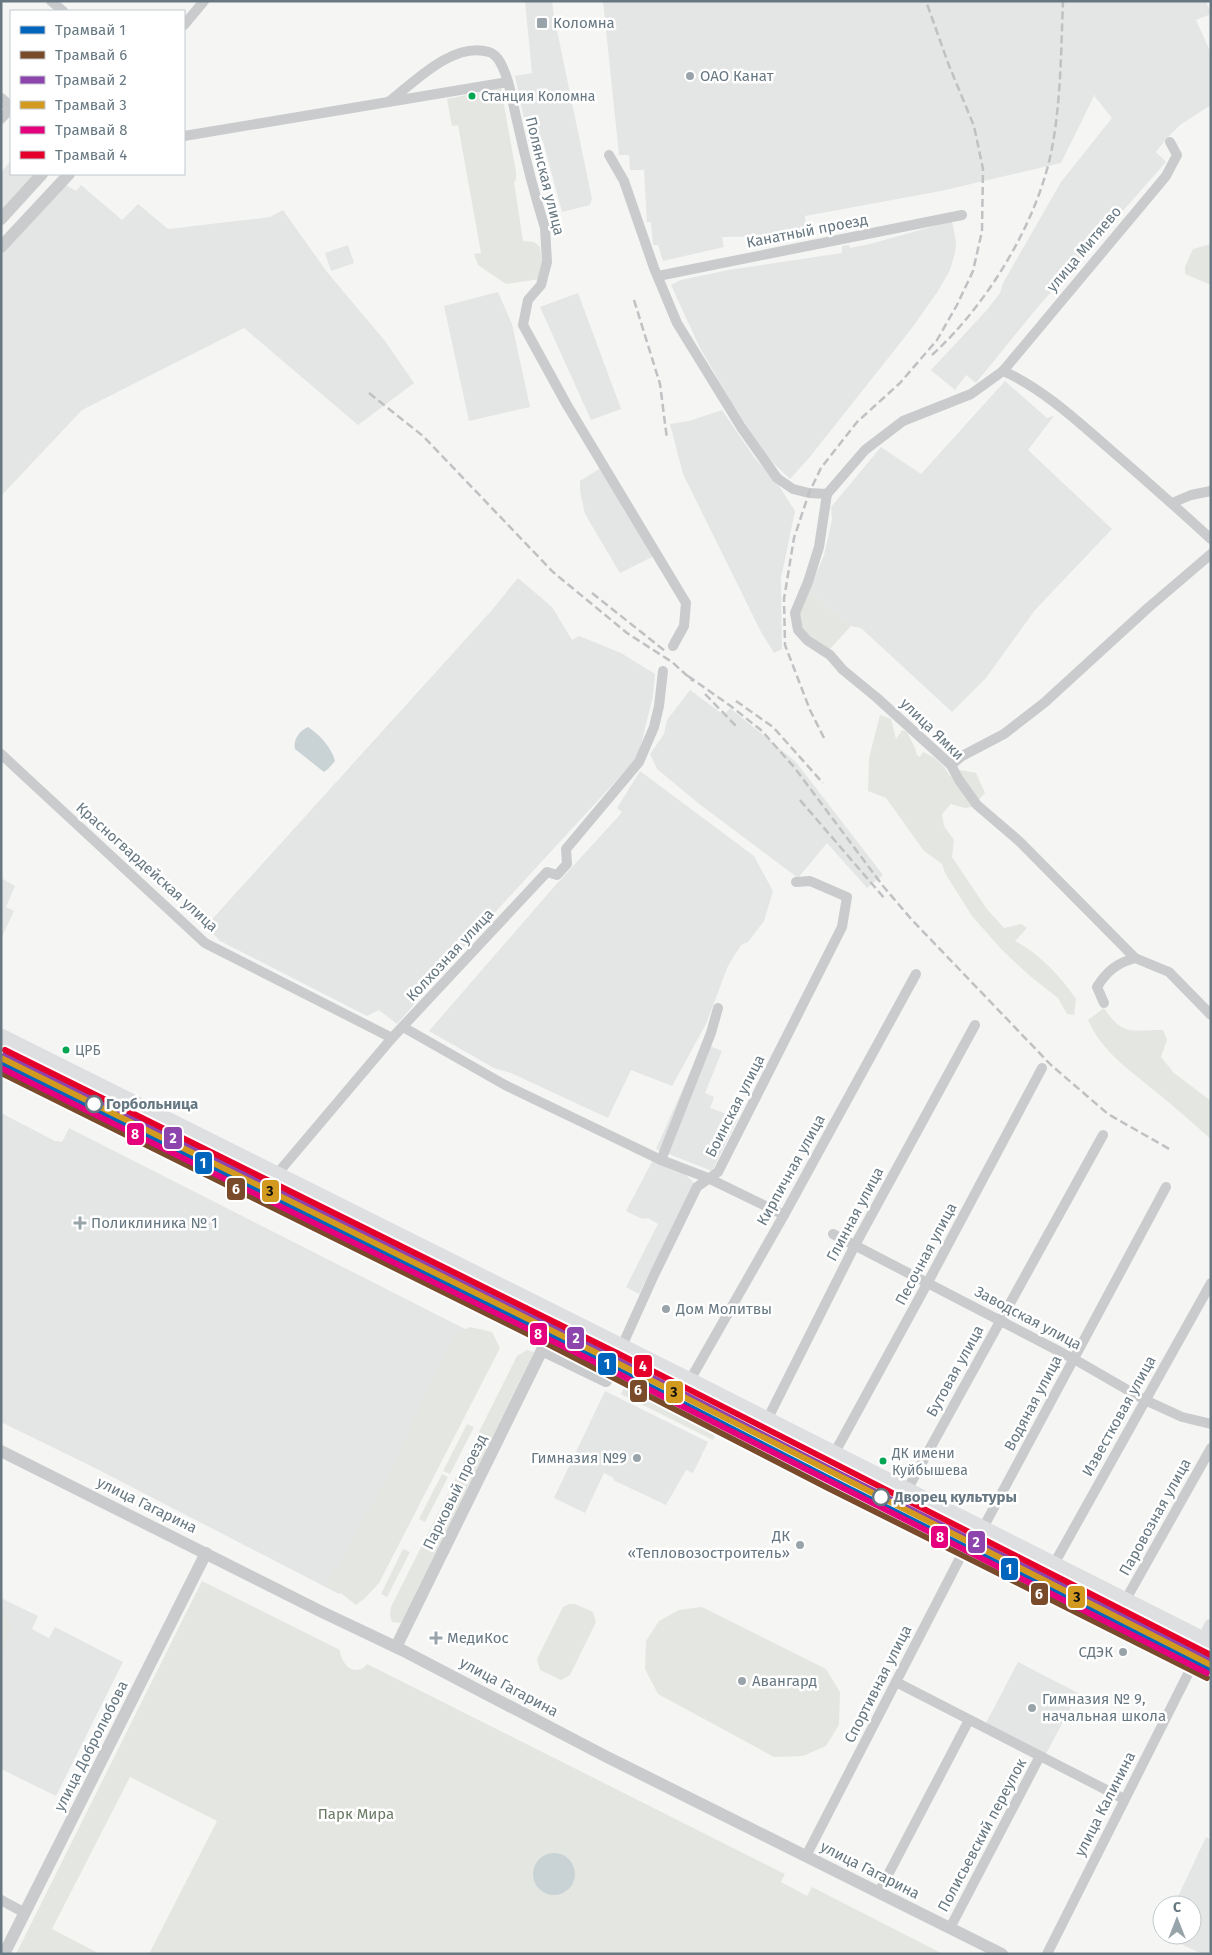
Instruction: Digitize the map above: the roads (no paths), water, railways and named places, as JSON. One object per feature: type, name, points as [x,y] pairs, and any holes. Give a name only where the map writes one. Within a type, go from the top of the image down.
[{"type":"main road","points":[[1,1036],[690,1380],[1125,1601],[1208,1636]]},
{"type":"street","points":[[51,1],[61,10]]},
{"type":"street","points":[[185,24],[204,1]]},
{"type":"street","name":"Полянская улица","points":[[185,136],[390,101],[435,64],[460,53],[479,50],[491,52],[500,61],[508,82],[545,228],[547,247],[547,262],[541,285],[528,300],[522,325],[571,412],[686,603],[684,626],[673,646]]},
{"type":"street","points":[[390,101],[508,82]]},
{"type":"street","points":[[1,119],[10,109]]},
{"type":"street","name":"улица Митяево","points":[[827,494],[865,450],[903,420],[971,394],[1003,371],[1166,176],[1176,155],[1170,142]]},
{"type":"street","points":[[609,155],[624,180],[677,323],[741,427],[777,478],[793,490],[809,494],[827,494]]},
{"type":"street","points":[[1,219],[41,175]]},
{"type":"street","points":[[1,247],[68,175]]},
{"type":"street","name":"Канатный проезд","points":[[658,276],[962,215]]},
{"type":"street","points":[[1003,371],[1018,377],[1074,418],[1172,503],[1211,540]]},
{"type":"street","points":[[1172,503],[1191,495],[1211,491]]},
{"type":"street","name":"улица Ямки","points":[[827,494],[819,546],[808,582],[795,613],[798,630],[807,640],[830,655],[843,670],[952,765],[959,780],[977,804],[1019,841],[1135,958],[1169,972],[1211,1015]]},
{"type":"street","points":[[952,765],[962,756],[1004,734],[1044,703],[1211,554]]},
{"type":"street","name":"Колхозная улица","points":[[277,1174],[392,1038],[547,872],[556,875],[566,864],[566,849],[639,762],[654,727],[659,706],[663,670]]},
{"type":"street","name":"Красногвардейская улица","points":[[1,754],[206,942],[392,1038]]},
{"type":"street","name":"Боинская улица","points":[[622,1346],[696,1187],[718,1172],[842,927],[847,897],[810,881],[796,882]]},
{"type":"street","points":[[1104,1003],[1097,987],[1103,977],[1111,968],[1135,958]]},
{"type":"street","name":"Кирпичная улица","points":[[690,1380],[784,1215],[916,974]]},
{"type":"street","points":[[661,1160],[711,1033],[718,1008]]},
{"type":"street","name":"Глинная улица","points":[[767,1420],[855,1245],[975,1025]]},
{"type":"street","points":[[403,1028],[505,1085],[661,1160],[708,1178],[784,1215]]},
{"type":"street","name":"Песочная улица","points":[[834,1454],[1042,1068]]},
{"type":"street","name":"Бутовая улица","points":[[907,1490],[1102,1136]]},
{"type":"street","name":"Водяная улица","points":[[980,1526],[1074,1359],[1166,1187]]},
{"type":"street","name":"Заводская улица","points":[[833,1234],[1074,1359],[1145,1400],[1182,1416],[1211,1424]]},
{"type":"street","name":"Известковая улица","points":[[1054,1564],[1211,1284]]},
{"type":"street","name":"Парковый проезд","points":[[396,1647],[542,1350],[606,1381],[622,1346]]},
{"type":"street","name":"Паровозная улица","points":[[1125,1601],[1211,1448]]},
{"type":"street","name":"улица Гагарина","points":[[1,1451],[322,1612],[396,1647],[605,1756],[1002,1954]]},
{"type":"street","name":"Спортивная улица","points":[[806,1856],[962,1554],[980,1526]]},
{"type":"street","name":"улица Добролюбова","points":[[4,1954],[206,1553]]},
{"type":"street","points":[[962,1554],[1211,1678]]},
{"type":"street","name":"улица Калинина","points":[[1047,1954],[1191,1668]]},
{"type":"street","points":[[896,1682],[1124,1799]]},
{"type":"street","points":[[879,1892],[969,1720]]},
{"type":"street","name":"Полисьевский переулок","points":[[950,1928],[1040,1756]]},
{"type":"street","points":[[1,1900],[25,1913]]},
{"type":"railway","points":[[824,738],[810,710],[785,645],[784,599],[794,538],[809,493],[821,468],[857,422],[900,383],[937,340],[957,305],[973,271],[982,231],[983,169],[974,126],[948,63],[926,1]]},
{"type":"railway","points":[[932,355],[972,312],[990,287],[1022,233],[1035,205],[1045,176],[1055,130],[1060,75],[1063,1]]},
{"type":"railway","points":[[634,300],[660,384],[667,439]]},
{"type":"railway","points":[[369,393],[423,436],[553,572],[627,633],[672,662],[693,681]]},
{"type":"railway","points":[[592,593],[665,651]]},
{"type":"railway","points":[[688,676],[762,731],[794,767],[883,886],[912,920],[1051,1065],[1108,1114],[1171,1150]]},
{"type":"railway","points":[[705,694],[737,727]]},
{"type":"railway","points":[[736,701],[773,727],[823,783]]},
{"type":"railway","points":[[800,800],[885,899]]},
{"type":"tram line","name":"4","points":[[5,1050],[619,1354],[1211,1655]]},
{"type":"tram line","name":"2","points":[[5,1055],[546,1323],[834,1471],[1211,1660]]},
{"type":"tram line","name":"3","points":[[1,1058],[615,1362],[1211,1665]]},
{"type":"tram line","name":"1","points":[[1,1063],[542,1331],[830,1479],[1211,1670]]},
{"type":"tram line","name":"8","points":[[1,1068],[611,1370],[1207,1673]]},
{"type":"tram line","name":"6","points":[[1,1073],[538,1339],[826,1487],[1207,1678]]},
{"type":"place","name":"Коломна","points":[[542,23]]},
{"type":"place","name":"ОАО Канат","points":[[690,76]]},
{"type":"place","name":"Станция Коломна","points":[[472,96]]},
{"type":"place","name":"ЦРБ","points":[[66,1050]]},
{"type":"place","name":"Горбольница","points":[[94,1104]]},
{"type":"place","name":"Поликлиника № 1","points":[[80,1223]]},
{"type":"place","name":"Дом Молитвы","points":[[666,1309]]},
{"type":"place","name":"Гимназия №9","points":[[637,1458]]},
{"type":"place","name":"ДК имени Куйбышева","points":[[883,1461]]},
{"type":"place","name":"Дворец культуры","points":[[881,1497]]},
{"type":"place","name":"ДК «Тепловозостроитель»","points":[[800,1545]]},
{"type":"place","name":"МедиКос","points":[[436,1638]]},
{"type":"place","name":"СДЭК","points":[[1123,1652]]},
{"type":"place","name":"Авангард","points":[[742,1681]]},
{"type":"place","name":"Гимназия № 9, начальная школа","points":[[1032,1708]]},
{"type":"park label","name":"Парк Мира","points":[[356,1814]]}]
